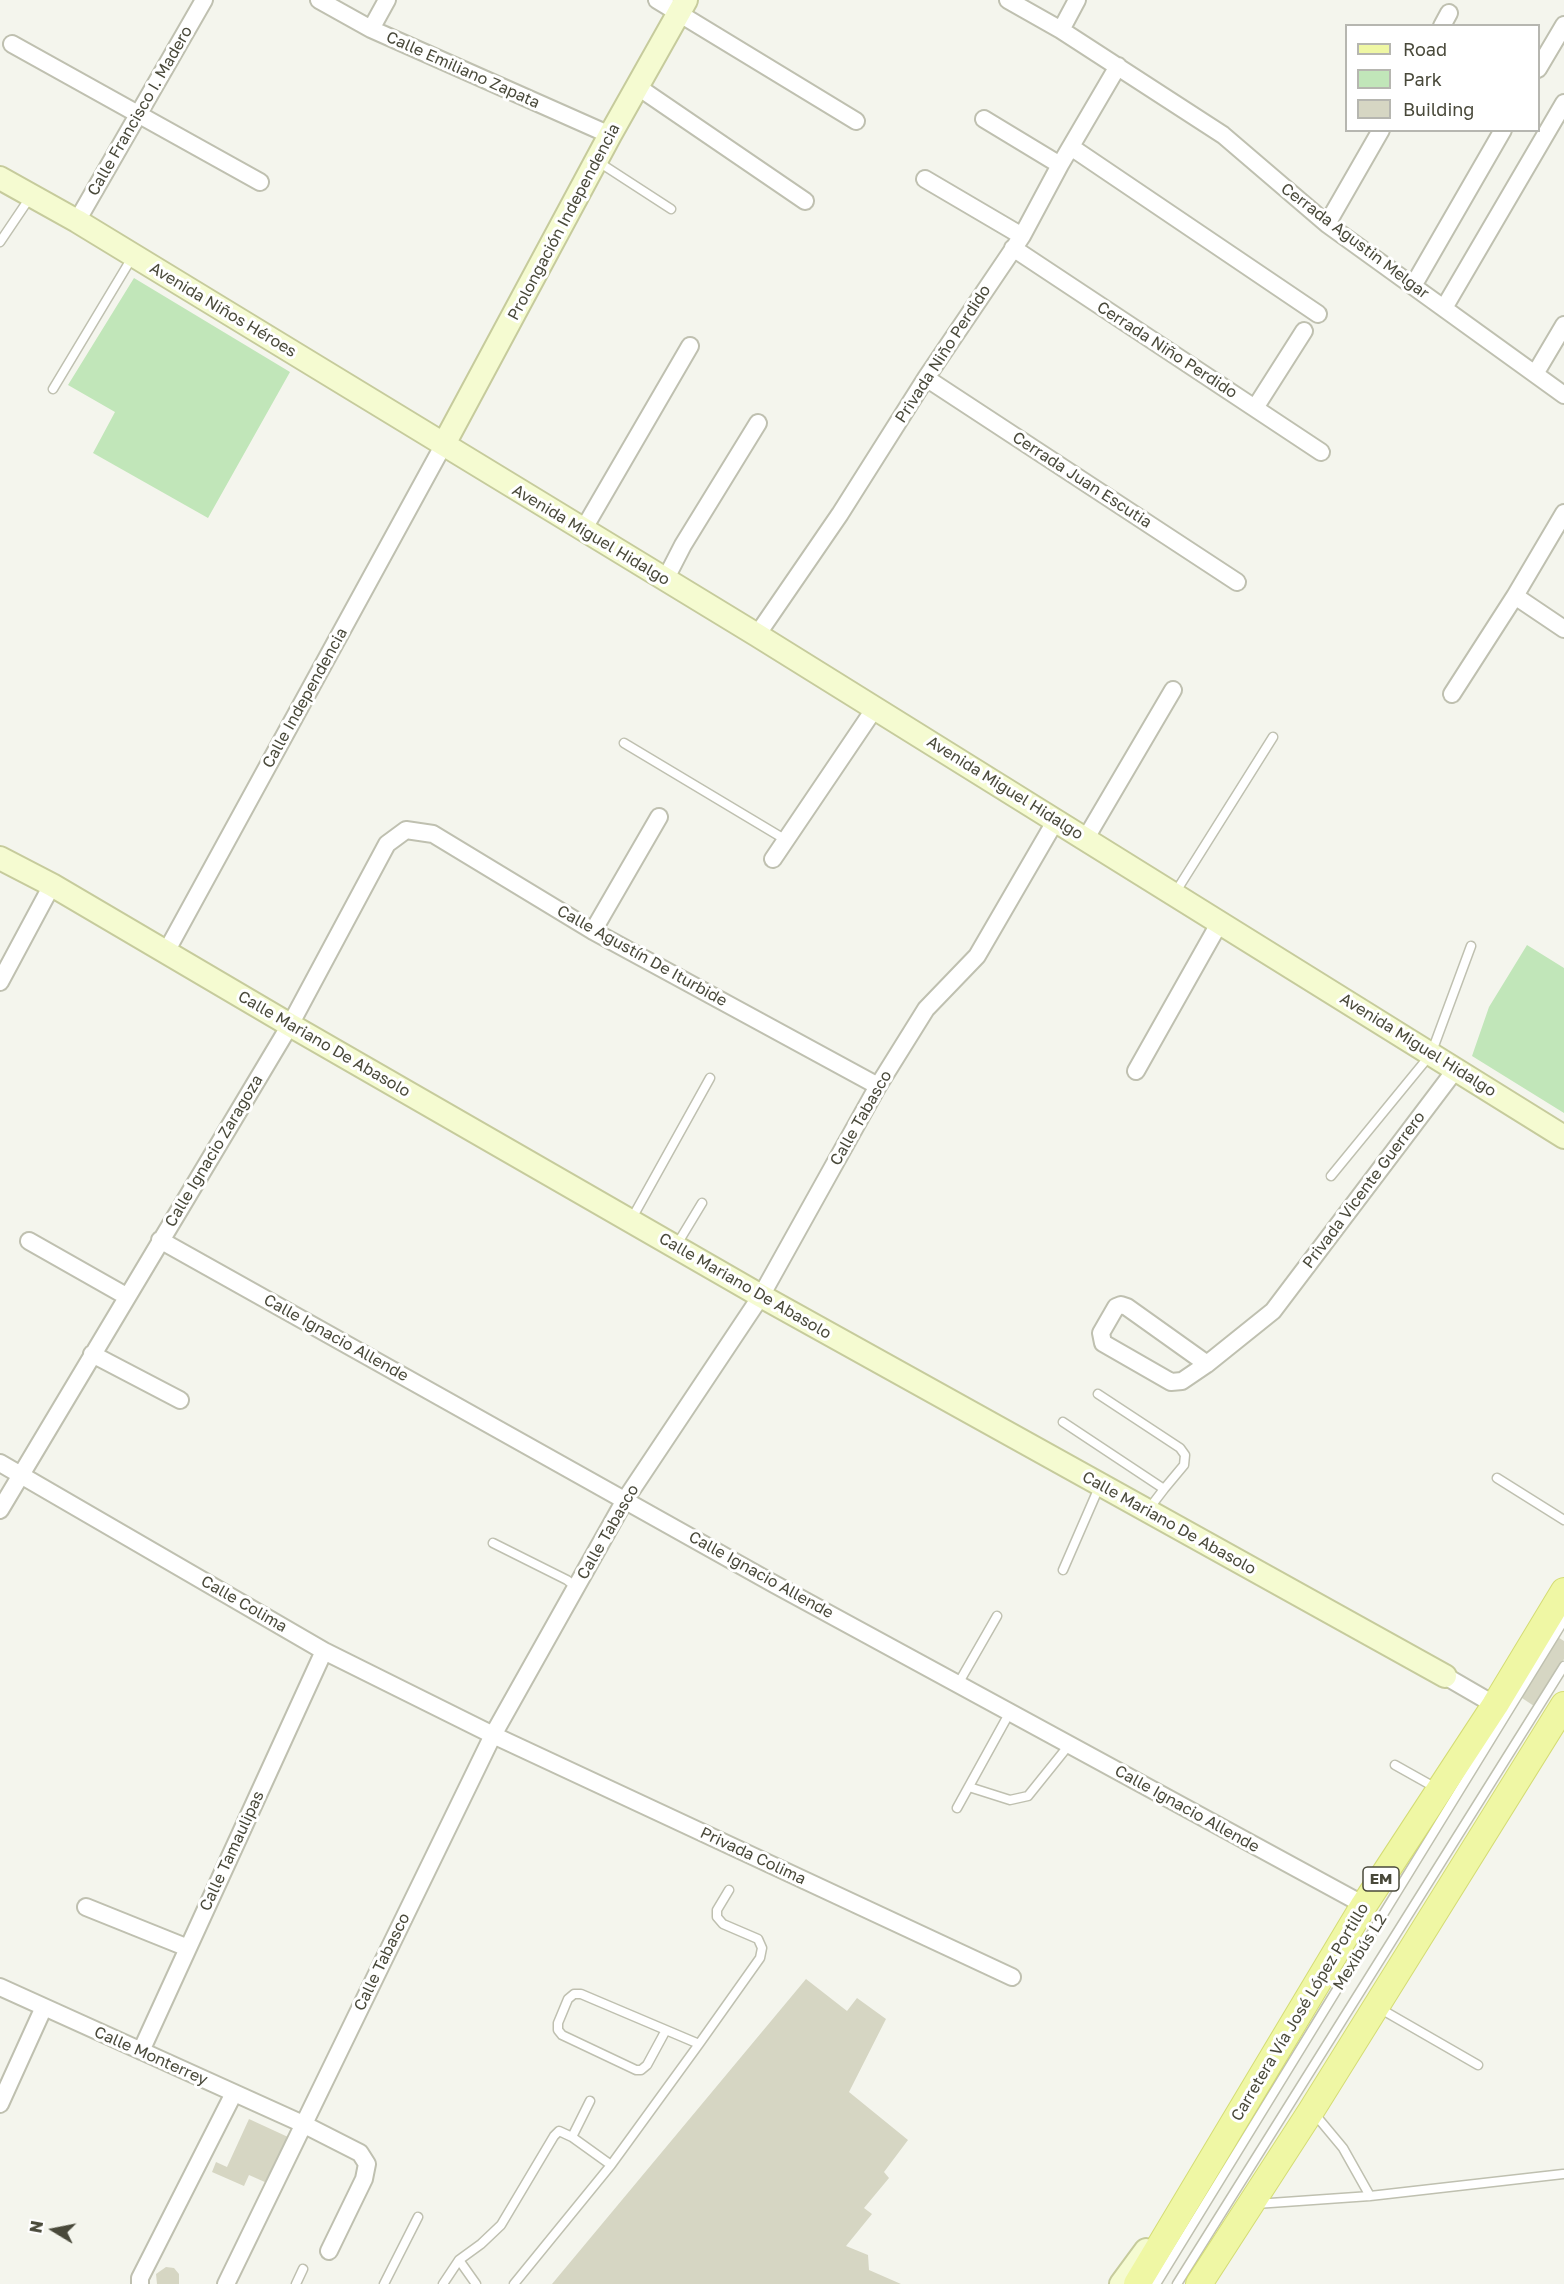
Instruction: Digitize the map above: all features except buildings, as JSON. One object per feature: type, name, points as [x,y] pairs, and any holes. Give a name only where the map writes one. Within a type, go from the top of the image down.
[{"type":"main road","name":"Carretera Vía José López Portillo","points":[[1137,2284],[1364,1905],[1495,1705],[1564,1591]]},
{"type":"main road","points":[[1199,2284],[1377,2007],[1564,1705]]},
{"type":"street","name":"Calle Francisco I. Madero","points":[[77,221],[204,0]]},
{"type":"street","name":"Calle Emiliano Zapata","points":[[319,0],[371,29],[610,135]]},
{"type":"street","points":[[371,29],[387,0]]},
{"type":"street","points":[[657,0],[682,7],[856,121]]},
{"type":"street","name":"Cerrada Agustin Melgar","points":[[1008,0],[1061,30],[1223,135],[1327,224],[1564,395]]},
{"type":"street","points":[[1061,30],[1077,0]]},
{"type":"street","name":"Prolongación Independencia","points":[[444,444],[596,160],[682,7]]},
{"type":"street","points":[[1540,67],[1564,25]]},
{"type":"street","points":[[12,44],[260,182]]},
{"type":"street","name":"Privada Niño Perdido","points":[[757,635],[840,514],[926,378],[1018,242],[1118,66]]},
{"type":"street","points":[[638,87],[805,201]]},
{"type":"street","points":[[1444,308],[1564,104]]},
{"type":"street","points":[[984,119],[1060,165]]},
{"type":"street","points":[[1327,224],[1380,132]]},
{"type":"street","points":[[1413,286],[1502,132]]},
{"type":"street","points":[[1071,147],[1318,314]]},
{"type":"street","name":"Avenida Niños Héroes","points":[[0,178],[77,221],[444,444]]},
{"type":"street","name":"Cerrada Niño Perdido","points":[[924,179],[1321,452]]},
{"type":"street","points":[[1535,374],[1564,325]]},
{"type":"street","points":[[1255,408],[1304,331]]},
{"type":"street","points":[[583,530],[690,346]]},
{"type":"street","name":"Cerrada Juan Escutia","points":[[926,378],[1237,582]]},
{"type":"street","points":[[665,580],[682,545],[758,423]]},
{"type":"street","name":"Avenida Miguel Hidalgo","points":[[444,444],[1086,838],[1564,1137]]},
{"type":"street","name":"Calle Independencia","points":[[166,952],[444,444]]},
{"type":"street","points":[[1452,694],[1515,596],[1564,513]]},
{"type":"street","points":[[1515,596],[1564,629]]},
{"type":"street","points":[[1086,838],[1173,690]]},
{"type":"street","points":[[773,859],[875,708]]},
{"type":"street","points":[[593,931],[659,817]]},
{"type":"street","name":"Calle Tabasco","points":[[226,2284],[494,1735],[625,1500],[761,1296],[878,1086],[926,1010],[976,956],[1056,820]]},
{"type":"street","name":"Calle Agustín De Iturbide","points":[[406,830],[433,834],[593,931],[878,1086]]},
{"type":"street","name":"Calle Ignacio Zaragoza","points":[[0,1510],[290,1025],[387,844],[406,830]]},
{"type":"street","name":"Calle Mariano De Abasolo","points":[[0,858],[52,885],[761,1296],[1495,1705]]},
{"type":"street","points":[[0,982],[52,885]]},
{"type":"street","points":[[1136,1071],[1220,922]]},
{"type":"street","name":"Privada Vicente Guerrero","points":[[1207,1364],[1121,1305],[1116,1307],[1101,1333],[1103,1344],[1171,1382],[1182,1381],[1207,1364],[1273,1311],[1456,1069]]},
{"type":"street","name":"Calle Ignacio Allende","points":[[160,1240],[958,1684],[1364,1905]]},
{"type":"street","points":[[29,1241],[126,1296]]},
{"type":"street","points":[[92,1354],[180,1400]]},
{"type":"street","name":"Calle Colima","points":[[0,1463],[324,1651],[494,1735]]},
{"type":"street","name":"Calle Tamaulipas","points":[[141,2051],[324,1651]]},
{"type":"street","name":"Privada Colima","points":[[494,1735],[1012,1977]]},
{"type":"street","points":[[86,1907],[188,1948]]},
{"type":"street","name":"Calle Monterrey","points":[[0,1987],[303,2124],[360,2153],[367,2164],[364,2179],[329,2251]]},
{"type":"street","points":[[0,2104],[45,2007]]},
{"type":"street","points":[[140,2284],[140,2278],[234,2093]]},
{"type":"street","points":[[1121,2284],[1204,2171]]},
{"type":"street","points":[[1211,2284],[1251,2204]]},
{"type":"lane","points":[[596,160],[671,210]]},
{"type":"lane","points":[[0,242],[31,195]]},
{"type":"lane","points":[[53,389],[133,255]]},
{"type":"lane","points":[[1174,894],[1273,737]]},
{"type":"lane","points":[[624,743],[786,840]]},
{"type":"lane","points":[[1331,1176],[1431,1054],[1471,946]]},
{"type":"lane","points":[[631,1221],[710,1078]]},
{"type":"lane","points":[[675,1246],[702,1203]]},
{"type":"lane","points":[[1098,1394],[1180,1448],[1185,1455],[1184,1465],[1147,1511]]},
{"type":"lane","points":[[1063,1422],[1164,1489]]},
{"type":"lane","points":[[1497,1478],[1564,1520]]},
{"type":"lane","points":[[1063,1570],[1100,1484]]},
{"type":"lane","points":[[493,1543],[567,1580],[576,1587]]},
{"type":"lane","points":[[958,1684],[997,1616]]},
{"type":"lane","name":"Mexibús L2","points":[[1156,2284],[1564,1620]]},
{"type":"lane","name":"Mexibús L2","points":[[1177,2284],[1564,1666]]},
{"type":"lane","points":[[957,1808],[1010,1712]]},
{"type":"lane","points":[[969,1787],[1010,1800],[1028,1797],[1069,1745]]},
{"type":"lane","points":[[1395,1765],[1439,1790]]},
{"type":"lane","points":[[514,2284],[611,2164],[760,1958],[762,1948],[758,1939],[723,1924],[717,1917],[717,1910],[729,1890]]},
{"type":"lane","points":[[666,2030],[647,2065],[641,2070],[636,2070],[562,2035],[558,2030],[558,2022],[568,1999],[574,1994],[581,1994],[666,2030],[699,2044]]},
{"type":"lane","points":[[1377,2007],[1478,2065]]},
{"type":"lane","points":[[572,2137],[590,2101]]},
{"type":"lane","points":[[1311,2111],[1343,2148],[1370,2196]]},
{"type":"lane","points":[[443,2284],[459,2260],[501,2225],[559,2131],[572,2137],[611,2164]]},
{"type":"lane","points":[[1251,2204],[1370,2196],[1563,2174]]},
{"type":"lane","points":[[384,2284],[418,2217]]},
{"type":"lane","points":[[459,2260],[476,2284]]},
{"type":"lane","points":[[296,2284],[303,2269]]},
{"type":"green space","points":[[134,278],[290,372],[208,518],[93,453],[115,412],[68,385]]},
{"type":"green space","points":[[1527,945],[1564,968],[1564,1113],[1472,1056],[1489,1007]]}]
